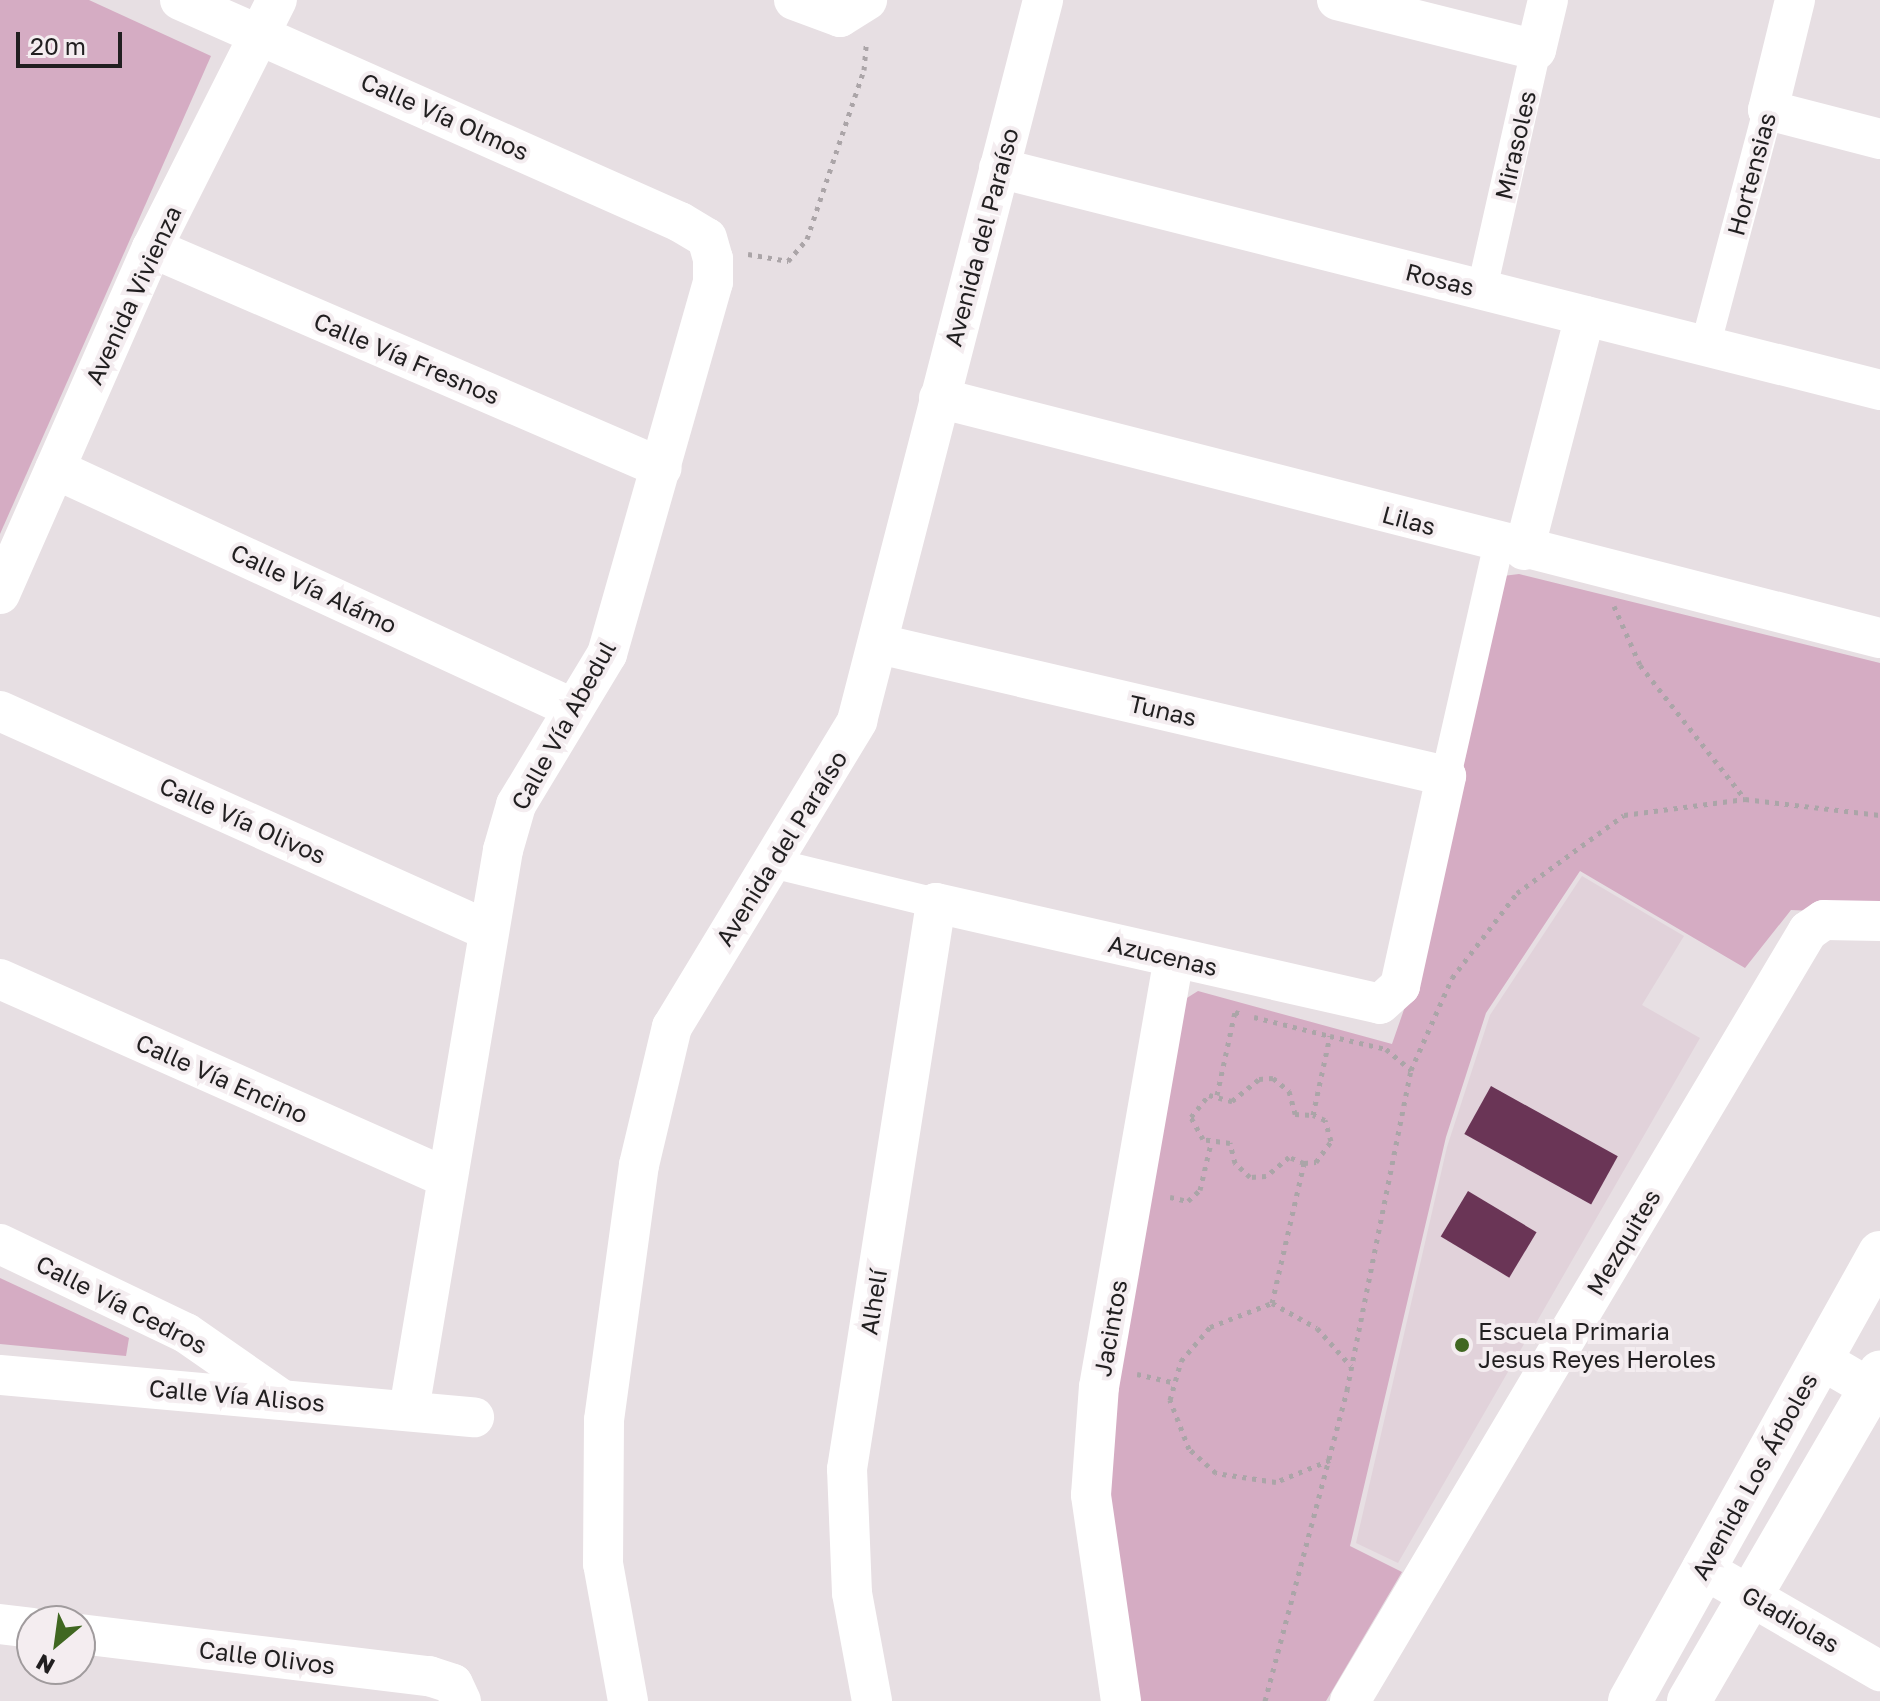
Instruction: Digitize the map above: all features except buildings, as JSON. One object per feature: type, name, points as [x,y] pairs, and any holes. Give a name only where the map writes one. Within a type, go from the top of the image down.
[{"type":"street","name":"Calle Vía Olmos","points":[[180,0],[268,17],[707,238]]},
{"type":"street","points":[[794,0],[830,16],[862,6]]},
{"type":"street","name":"Avenida del Paraíso","points":[[628,1701],[603,1564],[604,1420],[639,1165],[672,1027],[776,864],[857,721],[1043,0]]},
{"type":"street","points":[[1337,0],[1536,50]]},
{"type":"street","name":"Mirasoles","points":[[1482,289],[1548,0]]},
{"type":"street","name":"Hortensias","points":[[1705,347],[1795,0]]},
{"type":"street","name":"Avenida Vivienza","points":[[0,594],[152,248],[268,17]]},
{"type":"street","points":[[1768,110],[1880,139]]},
{"type":"street","name":"Rosas","points":[[999,168],[1880,390]]},
{"type":"street","name":"Calle Vía Abedul","points":[[409,1410],[487,930],[516,805],[607,654],[713,282],[707,238]]},
{"type":"street","name":"Calle Vía Fresnos","points":[[152,248],[662,468]]},
{"type":"street","points":[[1446,776],[1512,546],[1585,316]]},
{"type":"street","name":"Lilas","points":[[939,398],[1880,638]]},
{"type":"street","name":"Calle Vía Alámo","points":[[55,469],[572,708]]},
{"type":"street","name":"Tunas","points":[[879,644],[1446,776]]},
{"type":"street","name":"Calle Vía Olivos","points":[[0,711],[487,930]]},
{"type":"street","name":"Azucenas","points":[[936,903],[1390,1002],[1400,986],[1446,776]]},
{"type":"street","points":[[776,864],[936,903]]},
{"type":"street","name":"Alhelí","points":[[872,1701],[852,1593],[847,1469],[936,903]]},
{"type":"street","name":"Mezquites","points":[[1350,1701],[1808,931],[1824,920],[1880,921]]},
{"type":"street","name":"Jacintos","points":[[1121,1701],[1091,1495],[1099,1387],[1174,957]]},
{"type":"street","name":"Calle Vía Encino","points":[[0,979],[445,1177]]},
{"type":"street","name":"Calle Vía Cedros","points":[[0,1244],[186,1333],[281,1399]]},
{"type":"street","name":"Avenida Los Árboles","points":[[1630,1701],[1880,1253]]},
{"type":"street","points":[[1820,1359],[1877,1385]]},
{"type":"street","name":"Calle Vía Alisos","points":[[0,1375],[474,1417]]},
{"type":"street","name":"Avenida Los Árboles","points":[[1689,1701],[1747,1592],[1877,1385]]},
{"type":"street","name":"Gladiolas","points":[[1702,1568],[1880,1671]]},
{"type":"street","name":"Calle Olivos","points":[[96,1637],[457,1693]]},
{"type":"path","points":[[707,238],[788,261],[807,239],[864,70],[866,35],[862,6]]},
{"type":"path","points":[[1606,570],[1640,665],[1745,799]]},
{"type":"path","points":[[1265,1701],[1330,1460],[1411,1070],[1452,978],[1517,893],[1576,845],[1624,815],[1745,799],[1880,815]]},
{"type":"path","points":[[1217,1095],[1235,1012],[1386,1049],[1411,1070]]},
{"type":"path","points":[[1313,1115],[1330,1036]]},
{"type":"path","points":[[1273,1078],[1289,1091],[1295,1114],[1313,1115],[1325,1120],[1331,1141],[1316,1162],[1304,1163],[1289,1157],[1266,1176],[1250,1177],[1235,1163],[1230,1143],[1211,1143],[1197,1134],[1191,1117],[1202,1099],[1217,1095],[1232,1101],[1259,1079],[1273,1078]]},
{"type":"path","points":[[1133,1191],[1188,1201],[1200,1190],[1211,1143]]},
{"type":"path","points":[[1272,1303],[1304,1163]]},
{"type":"path","points":[[1272,1303],[1317,1328],[1351,1366]]},
{"type":"path","points":[[1272,1303],[1210,1327],[1181,1361],[1170,1400],[1175,1421],[1189,1449],[1216,1473],[1244,1482],[1276,1482],[1330,1460]]},
{"type":"shaded area","points":[[0,0],[89,0],[211,56],[0,534]]},
{"type":"shaded area","points":[[1519,574],[1880,663],[1880,914],[1791,910],[1745,968],[1580,871],[1486,1013],[1446,1137],[1350,1546],[1402,1572],[1326,1701],[1133,1701],[1109,1555],[1109,1433],[1182,1001],[1198,991],[1392,1044],[1425,949],[1503,576]]},
{"type":"shaded area","name":"Escuela Primaria Jesus Reyes Heroles","points":[[1582,876],[1684,936],[1642,1005],[1700,1038],[1398,1563],[1356,1543],[1447,1147],[1490,1015]]},
{"type":"shaded area","points":[[0,1278],[129,1338],[126,1356],[0,1344]]},
{"type":"place","name":"Escuela Primaria Jesus Reyes Heroles","points":[[1462,1345]]}]
